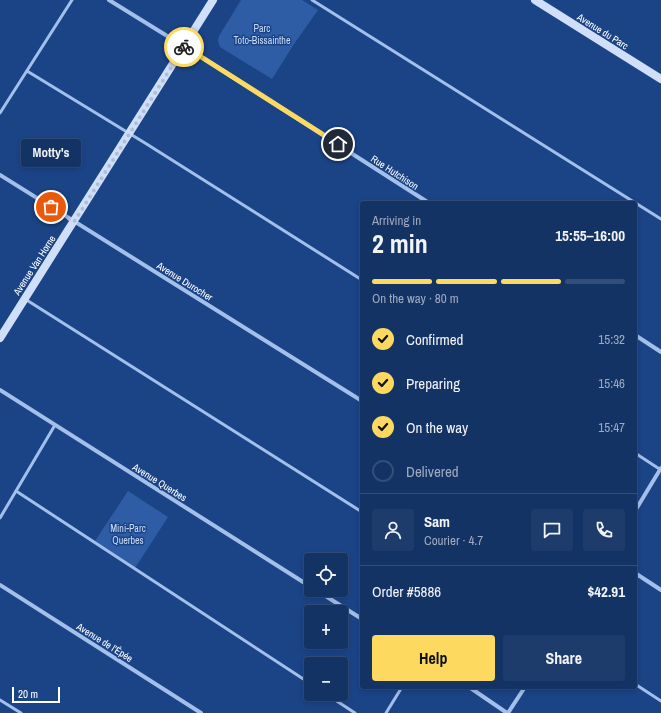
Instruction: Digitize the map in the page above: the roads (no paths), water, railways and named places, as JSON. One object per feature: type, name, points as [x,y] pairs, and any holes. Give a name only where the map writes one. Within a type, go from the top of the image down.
[{"type":"main road","name":"Avenue Van Horne","points":[[0,338],[213,0]]},
{"type":"main road","name":"Avenue du Parc","points":[[535,0],[661,79]]},
{"type":"street","name":"Rue Hutchison","points":[[109,0],[184,46],[426,201]]},
{"type":"street","name":"Avenue Durocher","points":[[0,175],[360,400]]},
{"type":"street","points":[[637,336],[661,352]]},
{"type":"street","name":"Avenue Querbes","points":[[0,390],[304,583]]},
{"type":"street","points":[[637,508],[661,469]]},
{"type":"street","points":[[637,574],[661,590]]},
{"type":"street","name":"Avenue de l'Épée","points":[[0,585],[201,713]]},
{"type":"street","points":[[327,597],[360,619]]},
{"type":"street","points":[[472,689],[508,713],[524,689]]},
{"type":"lane","points":[[0,113],[72,0]]},
{"type":"lane","points":[[312,0],[632,201]]},
{"type":"lane","points":[[27,71],[129,133],[360,279]]},
{"type":"lane","points":[[637,204],[661,219]]},
{"type":"lane","points":[[25,299],[360,511]]},
{"type":"lane","points":[[0,518],[55,425]]},
{"type":"lane","points":[[637,454],[661,469]]},
{"type":"lane","points":[[16,491],[304,679]]},
{"type":"lane","points":[[637,685],[661,701]]},
{"type":"lane","points":[[386,713],[401,689]]},
{"type":"lane","points":[[0,700],[21,713]]},
{"type":"lane","points":[[337,701],[355,713]]},
{"type":"place","name":"Motty's","points":[[51,207]]},
{"type":"park label","name":"Parc Toto-Bissainthe","points":[[262,34]]},
{"type":"park label","name":"Mini-Parc Querbes","points":[[128,534]]}]
